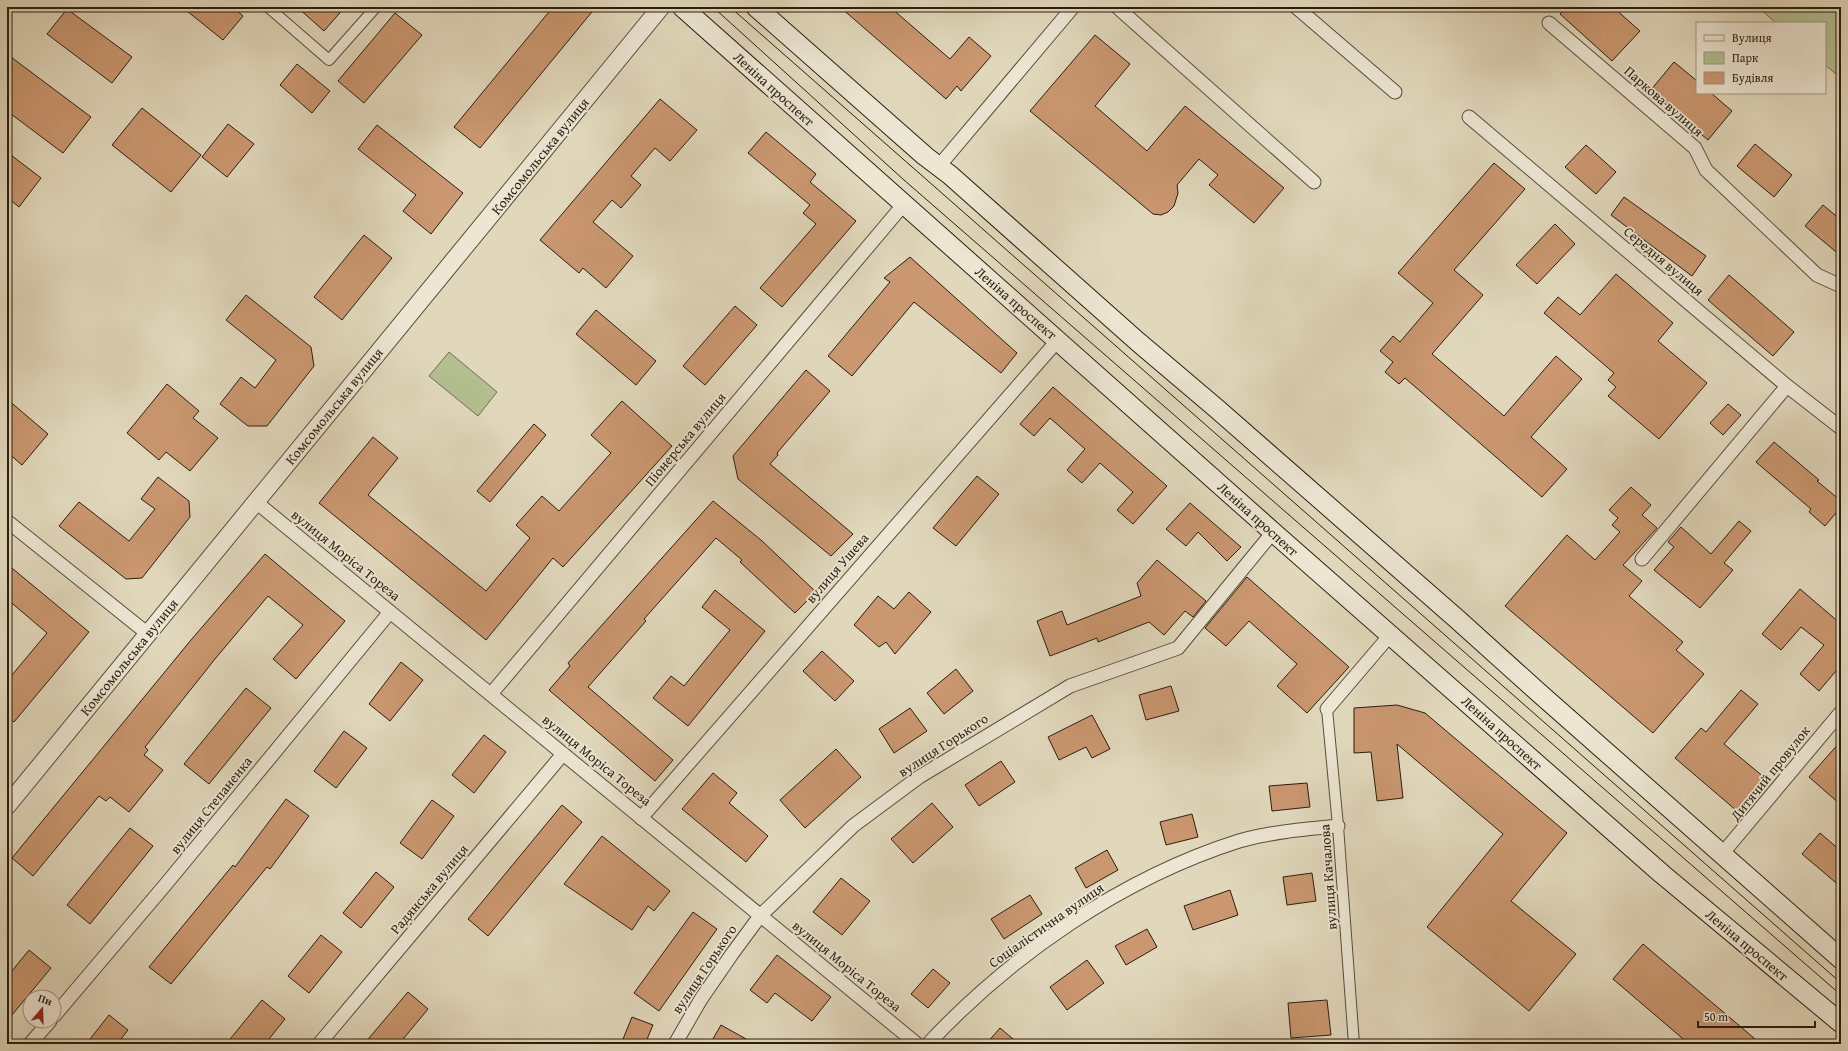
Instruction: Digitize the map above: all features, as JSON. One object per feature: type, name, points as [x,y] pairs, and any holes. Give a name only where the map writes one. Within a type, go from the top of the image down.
[{"type":"main road","name":"Леніна проспект","points":[[682,7],[1042,328],[1058,340],[1273,532],[1391,634],[1662,874],[1841,1024]]},
{"type":"main road","points":[[756,7],[925,156],[939,166],[1137,342],[1216,408],[1452,614],[1841,959]]},
{"type":"street","points":[[268,7],[329,60],[376,7]]},
{"type":"street","name":"Комсомольська вулиця","points":[[7,806],[661,7]]},
{"type":"street","points":[[939,166],[1072,7]]},
{"type":"street","points":[[1117,7],[1314,182]]},
{"type":"street","points":[[1296,7],[1395,92]]},
{"type":"street","name":"Паркова вулиця","points":[[1549,23],[1694,148],[1706,170],[1817,275],[1841,286]]},
{"type":"street","name":"Середня вулиця","points":[[1469,117],[1787,386],[1841,428]]},
{"type":"street","name":"Піонерська вулиця","points":[[491,694],[904,204]]},
{"type":"street","name":"вулиця Ушева","points":[[641,818],[1058,340]]},
{"type":"street","points":[[1642,559],[1787,386]]},
{"type":"street","name":"вулиця Моріса Тореза","points":[[256,502],[917,1044]]},
{"type":"street","points":[[7,521],[148,634]]},
{"type":"street","name":"вулиця Горького","points":[[675,1044],[701,999],[760,916],[853,826],[919,778],[1070,686],[1178,648],[1273,532]]},
{"type":"street","name":"вулиця Степаненка","points":[[62,1007],[166,884],[390,612]]},
{"type":"street","points":[[1327,709],[1391,634]]},
{"type":"street","name":"вулиця Качалова","points":[[1327,709],[1338,826],[1354,1044]]},
{"type":"street","name":"Дитячий провулок","points":[[1722,854],[1841,712]]},
{"type":"street","name":"Радянська вулиця","points":[[319,1044],[563,754]]},
{"type":"street","name":"Соціалістична вулиця","points":[[928,1044],[957,1013],[1027,955],[1102,903],[1133,886],[1194,858],[1240,841],[1284,832],[1338,826]]},
{"type":"street","points":[[30,1044],[43,1029]]},
{"type":"green space","points":[[1758,7],[1841,7],[1841,78],[1826,66],[1826,22],[1775,22]]},
{"type":"green space","points":[[449,352],[497,392],[478,416],[429,376]]},
{"type":"building","points":[[182,7],[233,7],[243,16],[223,40]]},
{"type":"building","points":[[297,7],[345,7],[324,31]]},
{"type":"building","points":[[553,7],[596,7],[480,148],[454,127]]},
{"type":"building","points":[[840,7],[890,7],[950,59],[969,37],[991,56],[961,91],[957,86],[946,99]]},
{"type":"building","points":[[1566,7],[1613,7],[1640,31],[1612,61],[1560,14]]},
{"type":"building","points":[[67,9],[132,57],[112,83],[47,34]]},
{"type":"building","points":[[395,13],[422,35],[364,103],[338,81]]},
{"type":"building","points":[[1095,35],[1130,64],[1095,106],[1147,151],[1185,106],[1284,188],[1254,223],[1209,185],[1218,175],[1199,159],[1177,185],[1178,193],[1174,206],[1168,212],[1161,215],[1153,214],[1030,111]]},
{"type":"building","points":[[7,54],[91,117],[63,153],[7,111]]},
{"type":"building","points":[[1674,62],[1696,80],[1696,94],[1712,94],[1732,111],[1708,140],[1650,91]]},
{"type":"building","points":[[297,64],[330,91],[312,113],[280,85]]},
{"type":"building","points":[[660,99],[697,130],[670,161],[655,148],[631,176],[641,185],[621,208],[612,200],[593,222],[633,256],[606,288],[583,268],[579,273],[540,240]]},
{"type":"building","points":[[142,108],[201,155],[171,192],[112,145]]},
{"type":"building","points":[[228,124],[254,144],[227,177],[202,157]]},
{"type":"building","points":[[377,125],[463,193],[431,234],[403,211],[416,195],[358,149]]},
{"type":"building","points":[[766,132],[816,174],[810,182],[856,221],[782,307],[760,288],[816,224],[803,213],[810,205],[748,153]]},
{"type":"building","points":[[1755,144],[1792,175],[1774,197],[1737,166]]},
{"type":"building","points":[[1586,145],[1616,172],[1596,194],[1565,167]]},
{"type":"building","points":[[7,152],[41,178],[19,207],[7,197]]},
{"type":"building","points":[[1494,163],[1525,189],[1454,270],[1483,295],[1432,354],[1504,416],[1556,356],[1582,379],[1531,437],[1567,469],[1542,497],[1405,378],[1399,384],[1385,372],[1393,362],[1380,351],[1393,336],[1400,342],[1433,303],[1398,273]]},
{"type":"building","points":[[1624,197],[1706,256],[1692,276],[1611,215]]},
{"type":"building","points":[[1823,205],[1841,220],[1841,256],[1805,226]]},
{"type":"building","points":[[1555,224],[1575,244],[1537,284],[1516,265]]},
{"type":"building","points":[[364,235],[392,258],[342,320],[314,297]]},
{"type":"building","points":[[910,257],[1017,353],[1001,373],[914,302],[852,376],[828,356],[890,282],[884,278]]},
{"type":"building","points":[[1616,274],[1673,323],[1658,341],[1707,383],[1659,439],[1608,396],[1616,387],[1608,380],[1614,373],[1544,313],[1558,297],[1580,315]]},
{"type":"building","points":[[1729,275],[1794,332],[1773,356],[1708,300]]},
{"type":"building","points":[[246,295],[311,347],[314,366],[267,426],[248,426],[220,404],[241,377],[255,388],[276,360],[226,320]]},
{"type":"building","points":[[735,306],[757,325],[705,385],[683,366]]},
{"type":"building","points":[[596,310],[656,361],[636,385],[576,334]]},
{"type":"building","points":[[806,370],[830,391],[777,453],[778,455],[770,464],[853,534],[831,556],[738,479],[733,456]]},
{"type":"building","points":[[167,384],[199,411],[193,418],[218,438],[190,471],[166,452],[159,460],[127,433]]},
{"type":"building","points":[[1053,387],[1167,486],[1133,524],[1117,510],[1133,492],[1100,463],[1082,483],[1067,470],[1085,449],[1050,418],[1034,436],[1020,424]]},
{"type":"building","points":[[7,399],[48,434],[22,465],[7,452]]},
{"type":"building","points":[[622,401],[672,446],[563,567],[553,558],[486,640],[319,503],[373,437],[398,458],[368,495],[486,591],[530,538],[516,525],[542,496],[559,511],[611,453],[591,435]]},
{"type":"building","points":[[1728,404],[1741,415],[1723,435],[1710,423]]},
{"type":"building","points":[[534,424],[546,435],[490,502],[477,491]]},
{"type":"building","points":[[1774,442],[1819,480],[1817,481],[1841,501],[1841,507],[1825,526],[1809,512],[1811,509],[1756,462]]},
{"type":"building","points":[[977,476],[999,494],[956,546],[933,528]]},
{"type":"building","points":[[158,477],[189,501],[190,517],[142,578],[126,579],[59,526],[79,502],[129,541],[155,509],[141,499]]},
{"type":"building","points":[[1631,487],[1651,505],[1642,515],[1657,528],[1623,565],[1642,581],[1629,596],[1683,642],[1676,650],[1704,674],[1653,733],[1505,606],[1567,535],[1595,560],[1620,532],[1612,525],[1618,518],[1609,510]]},
{"type":"building","points":[[713,501],[761,540],[816,592],[795,613],[740,562],[742,560],[716,538],[644,619],[646,621],[588,687],[673,760],[655,781],[549,690],[570,666],[568,663]]},
{"type":"building","points":[[1190,503],[1241,547],[1227,561],[1198,532],[1186,546],[1166,529]]},
{"type":"building","points":[[1739,521],[1751,531],[1724,563],[1733,570],[1700,608],[1654,570],[1674,547],[1668,542],[1681,527],[1711,554]]},
{"type":"building","points":[[265,554],[345,621],[296,679],[273,659],[303,625],[268,596],[215,659],[145,747],[148,750],[144,755],[163,770],[129,812],[110,797],[106,801],[99,796],[33,876],[12,858],[191,640]]},
{"type":"building","points":[[1157,560],[1206,601],[1193,617],[1185,611],[1164,635],[1149,622],[1098,642],[1097,638],[1050,656],[1037,621],[1062,611],[1067,625],[1141,596],[1137,583]]},
{"type":"building","points":[[7,564],[89,632],[14,722],[7,717],[7,681],[47,633],[7,599]]},
{"type":"building","points":[[1247,577],[1349,667],[1307,713],[1277,686],[1297,664],[1249,621],[1226,646],[1205,628]]},
{"type":"building","points":[[1800,589],[1841,624],[1841,665],[1819,691],[1800,674],[1824,645],[1801,627],[1781,650],[1762,634]]},
{"type":"building","points":[[715,590],[765,631],[688,726],[653,698],[671,676],[684,686],[730,630],[702,607]]},
{"type":"building","points":[[909,592],[931,612],[895,654],[886,642],[879,647],[854,625],[878,596],[894,609]]},
{"type":"building","points":[[822,651],[854,681],[835,701],[803,671]]},
{"type":"building","points":[[401,662],[423,680],[390,721],[369,704]]},
{"type":"building","points":[[956,669],[973,691],[944,714],[927,693]]},
{"type":"building","points":[[1171,686],[1179,711],[1146,720],[1139,695]]},
{"type":"building","points":[[246,688],[271,708],[209,784],[184,764]]},
{"type":"building","points":[[1741,690],[1758,704],[1724,744],[1765,778],[1737,811],[1675,758],[1701,728],[1706,732]]},
{"type":"building","points":[[1397,705],[1425,713],[1567,833],[1511,901],[1576,954],[1529,1011],[1427,927],[1503,834],[1397,744],[1403,798],[1377,801],[1371,752],[1354,753],[1354,708]]},
{"type":"building","points":[[910,708],[927,731],[894,753],[879,729]]},
{"type":"building","points":[[1092,715],[1110,749],[1092,758],[1086,747],[1059,760],[1048,737]]},
{"type":"building","points":[[344,731],[367,748],[336,788],[314,771]]},
{"type":"building","points":[[484,735],[506,752],[474,793],[452,775]]},
{"type":"building","points":[[1841,741],[1841,805],[1809,777]]},
{"type":"building","points":[[836,749],[861,777],[805,828],[780,800]]},
{"type":"building","points":[[1001,761],[1015,782],[979,806],[965,785]]},
{"type":"building","points":[[713,773],[737,793],[729,803],[768,836],[746,862],[682,809]]},
{"type":"building","points":[[1307,783],[1310,807],[1272,811],[1269,786]]},
{"type":"building","points":[[286,799],[309,816],[270,869],[267,867],[171,984],[149,967],[233,865],[235,867]]},
{"type":"building","points":[[432,800],[454,816],[422,859],[400,843]]},
{"type":"building","points":[[932,803],[953,827],[913,863],[891,839]]},
{"type":"building","points":[[562,805],[582,822],[488,936],[468,919]]},
{"type":"building","points":[[1192,814],[1198,837],[1166,845],[1160,822]]},
{"type":"building","points":[[130,828],[153,846],[90,924],[67,905]]},
{"type":"building","points":[[1820,833],[1841,851],[1841,887],[1802,854]]},
{"type":"building","points":[[602,836],[670,891],[654,911],[648,906],[632,930],[564,884]]},
{"type":"building","points":[[1107,850],[1118,870],[1086,888],[1075,868]]},
{"type":"building","points":[[376,872],[394,887],[361,928],[343,913]]},
{"type":"building","points":[[1312,873],[1316,901],[1287,905],[1283,877]]},
{"type":"building","points":[[841,878],[870,901],[842,935],[813,912]]},
{"type":"building","points":[[1230,890],[1238,915],[1193,930],[1184,906]]},
{"type":"building","points":[[1030,895],[1042,914],[1004,939],[991,919]]},
{"type":"building","points":[[693,912],[717,929],[659,1011],[634,993]]},
{"type":"building","points":[[1147,929],[1157,947],[1126,965],[1115,946]]},
{"type":"building","points":[[321,935],[342,952],[309,993],[288,976]]},
{"type":"building","points":[[1643,944],[1761,1044],[1689,1044],[1613,979]]},
{"type":"building","points":[[29,950],[51,968],[34,989],[22,989],[22,1003],[7,1021],[7,977]]},
{"type":"building","points":[[777,955],[831,997],[812,1021],[775,993],[767,1003],[750,990]]},
{"type":"building","points":[[1087,960],[1104,983],[1067,1010],[1050,987]]},
{"type":"building","points":[[933,969],[950,983],[928,1008],[911,994]]},
{"type":"building","points":[[408,992],[428,1009],[399,1044],[364,1044]]},
{"type":"building","points":[[262,1000],[285,1019],[265,1044],[226,1044]]},
{"type":"building","points":[[1327,1000],[1331,1035],[1291,1038],[1288,1003]]},
{"type":"building","points":[[109,1015],[128,1030],[117,1044],[86,1044]]},
{"type":"building","points":[[632,1017],[653,1025],[645,1044],[621,1044]]},
{"type":"building","points":[[721,1025],[755,1044],[710,1044]]},
{"type":"building","points":[[1000,1028],[1019,1044],[986,1044]]},
{"type":"tram line","points":[[713,7],[904,180],[1841,995]]},
{"type":"tram line","points":[[730,7],[1841,983]]}]
